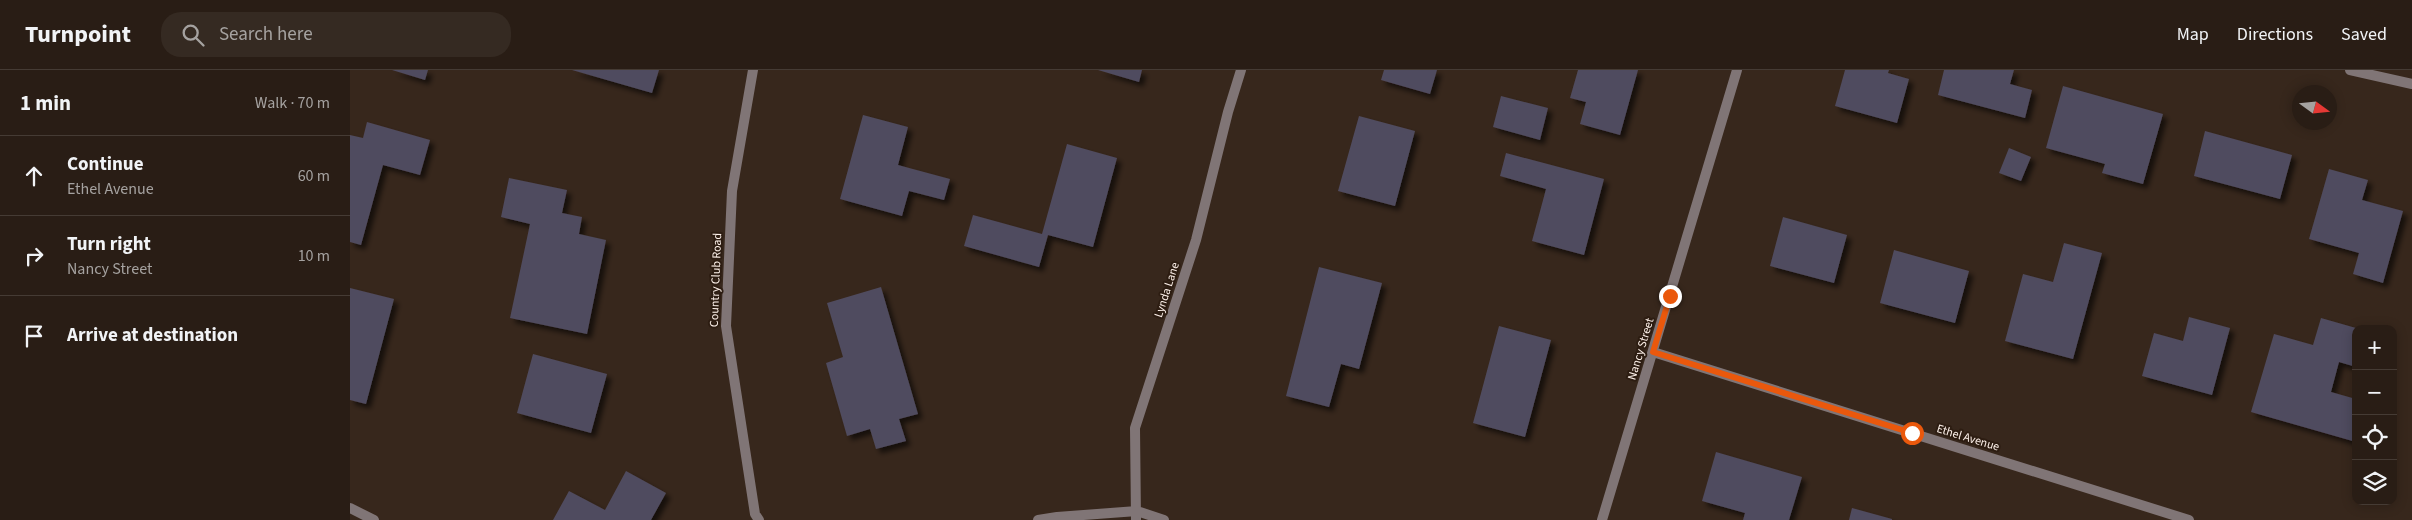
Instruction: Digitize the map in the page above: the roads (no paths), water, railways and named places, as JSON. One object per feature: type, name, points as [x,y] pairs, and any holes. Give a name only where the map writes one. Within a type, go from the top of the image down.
[{"type":"street","name":"Country Club Road","points":[[753,70],[732,191],[726,326],[755,514],[759,520]]},
{"type":"street","name":"Lynda Lane","points":[[1137,516],[1135,428],[1196,240],[1228,112],[1241,70]]},
{"type":"street","name":"Nancy Street","points":[[1602,520],[1737,70]]},
{"type":"street","points":[[2350,70],[2412,84]]},
{"type":"street","name":"Ethel Avenue","points":[[1653,352],[2189,520]]},
{"type":"street","points":[[350,508],[374,520]]},
{"type":"street","points":[[1038,520],[1057,516],[1137,516],[1164,520]]}]
